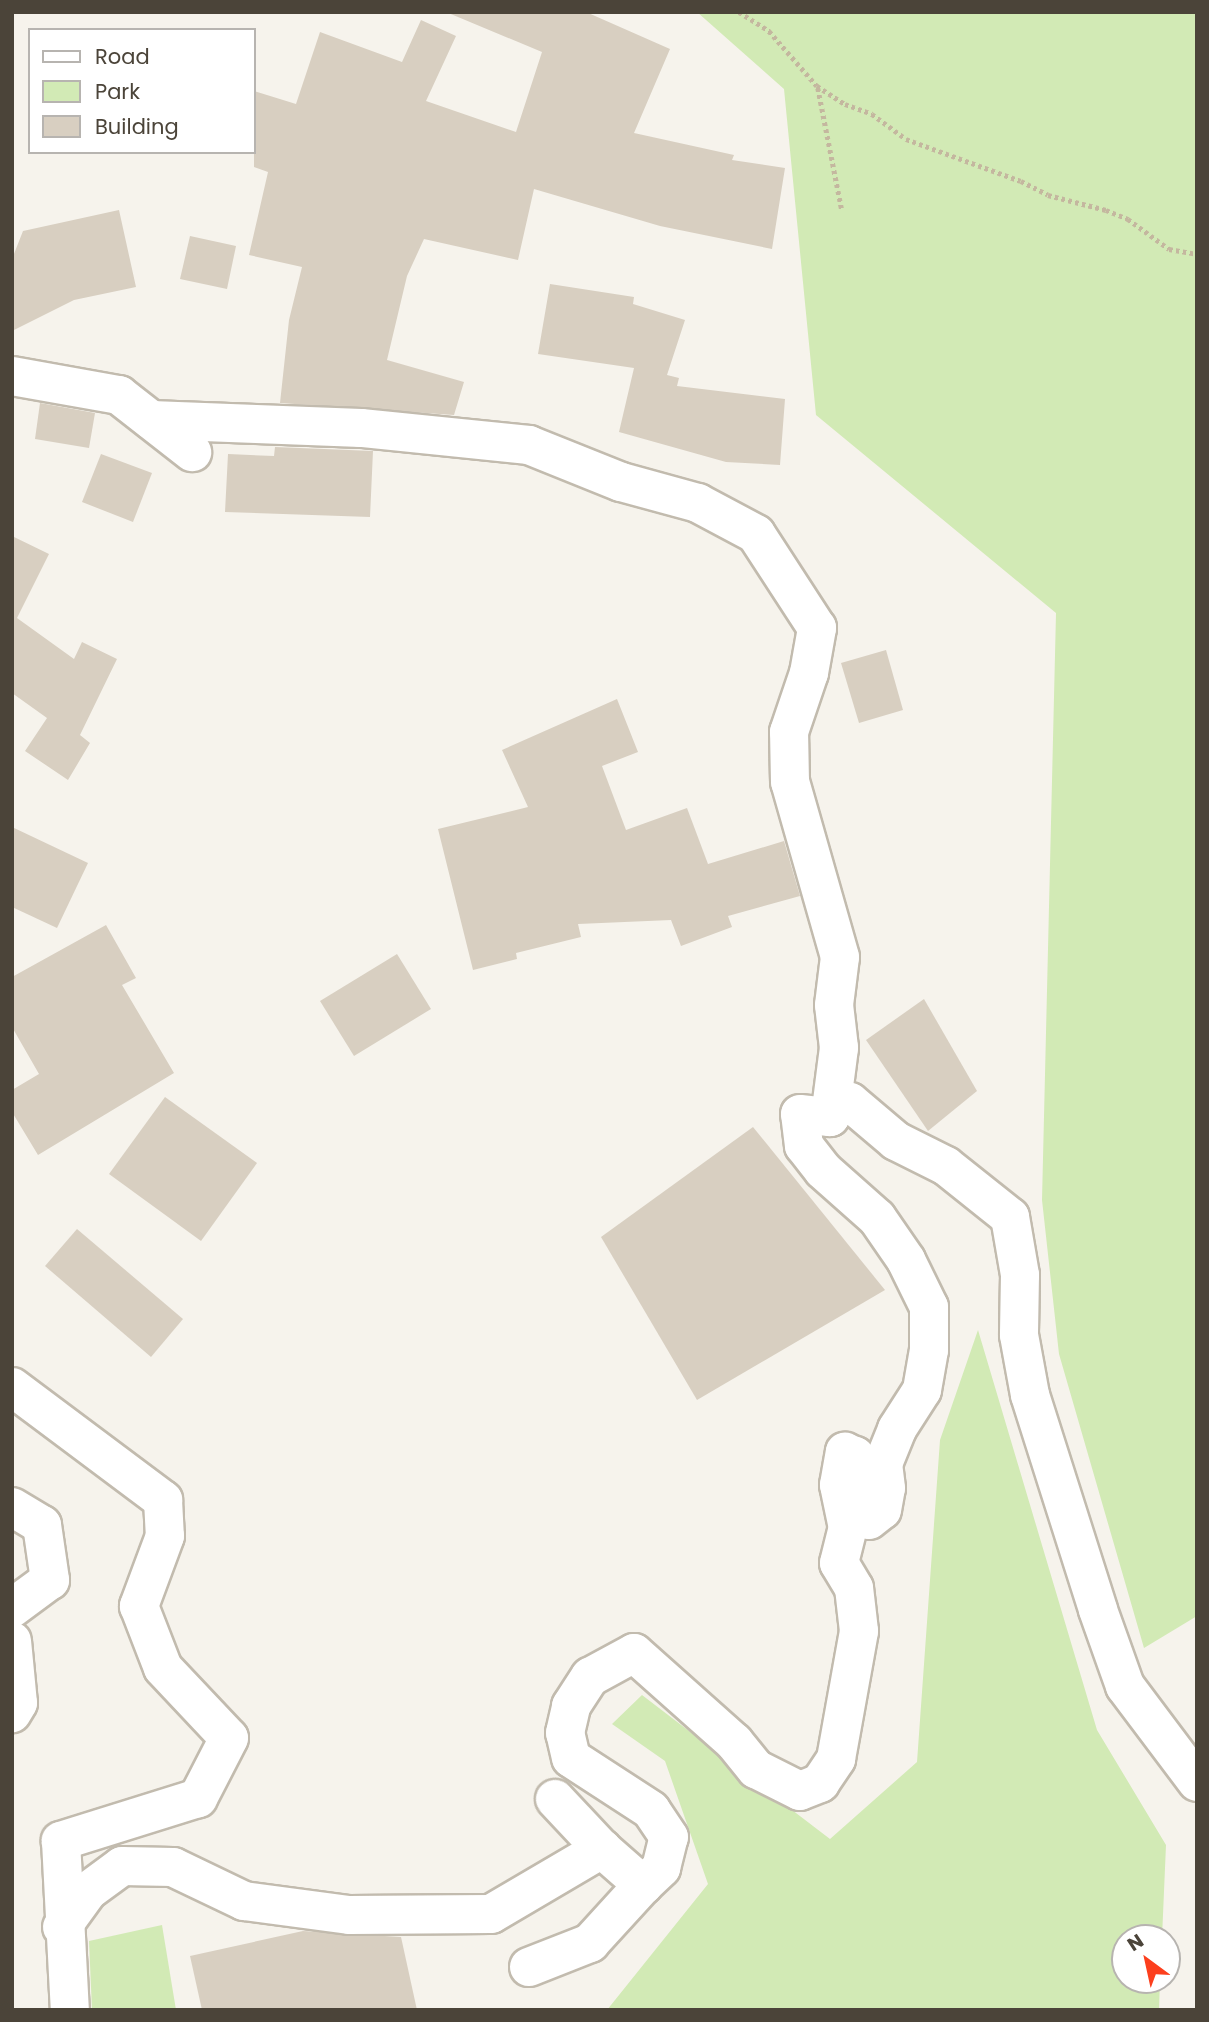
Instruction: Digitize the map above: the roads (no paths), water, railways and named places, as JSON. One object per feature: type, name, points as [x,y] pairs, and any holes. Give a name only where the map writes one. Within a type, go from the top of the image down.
[{"type":"street","points":[[12,376],[119,395],[192,452]]},
{"type":"street","points":[[150,420],[349,427],[529,446],[621,482],[698,503],[756,534],[817,628],[809,673],[789,732],[790,769],[840,957],[834,1005],[839,1048],[830,1117]]},
{"type":"street","points":[[830,1117],[841,1101],[850,1102],[896,1141],[946,1166],[1010,1217],[1020,1276],[1019,1335],[1030,1395],[1098,1610],[1125,1686],[1197,1782]]},
{"type":"street","points":[[529,1967],[590,1943],[661,1868],[669,1836],[652,1810],[571,1758],[565,1733],[572,1706],[590,1677],[634,1653],[734,1742],[756,1769],[780,1785],[800,1791],[820,1783],[836,1759],[859,1631],[854,1588],[839,1563],[848,1528],[839,1485],[845,1452],[855,1456],[862,1479],[860,1515],[869,1520],[882,1510],[886,1488],[883,1464],[897,1429],[922,1390],[929,1350],[929,1307],[906,1260],[877,1218],[838,1185],[804,1146],[800,1114],[830,1117]]},
{"type":"street","points":[[12,1387],[163,1500],[165,1536],[139,1606],[163,1668],[229,1738],[198,1798],[61,1841],[62,1927],[70,2010]]},
{"type":"street","points":[[12,1507],[42,1525],[50,1580],[12,1608]]},
{"type":"street","points":[[12,1641],[18,1703],[12,1713]]},
{"type":"street","points":[[555,1799],[602,1849],[643,1885]]},
{"type":"street","points":[[62,1927],[88,1891],[122,1866],[173,1867],[244,1901],[349,1914],[438,1917],[491,1914],[602,1849]]}]
